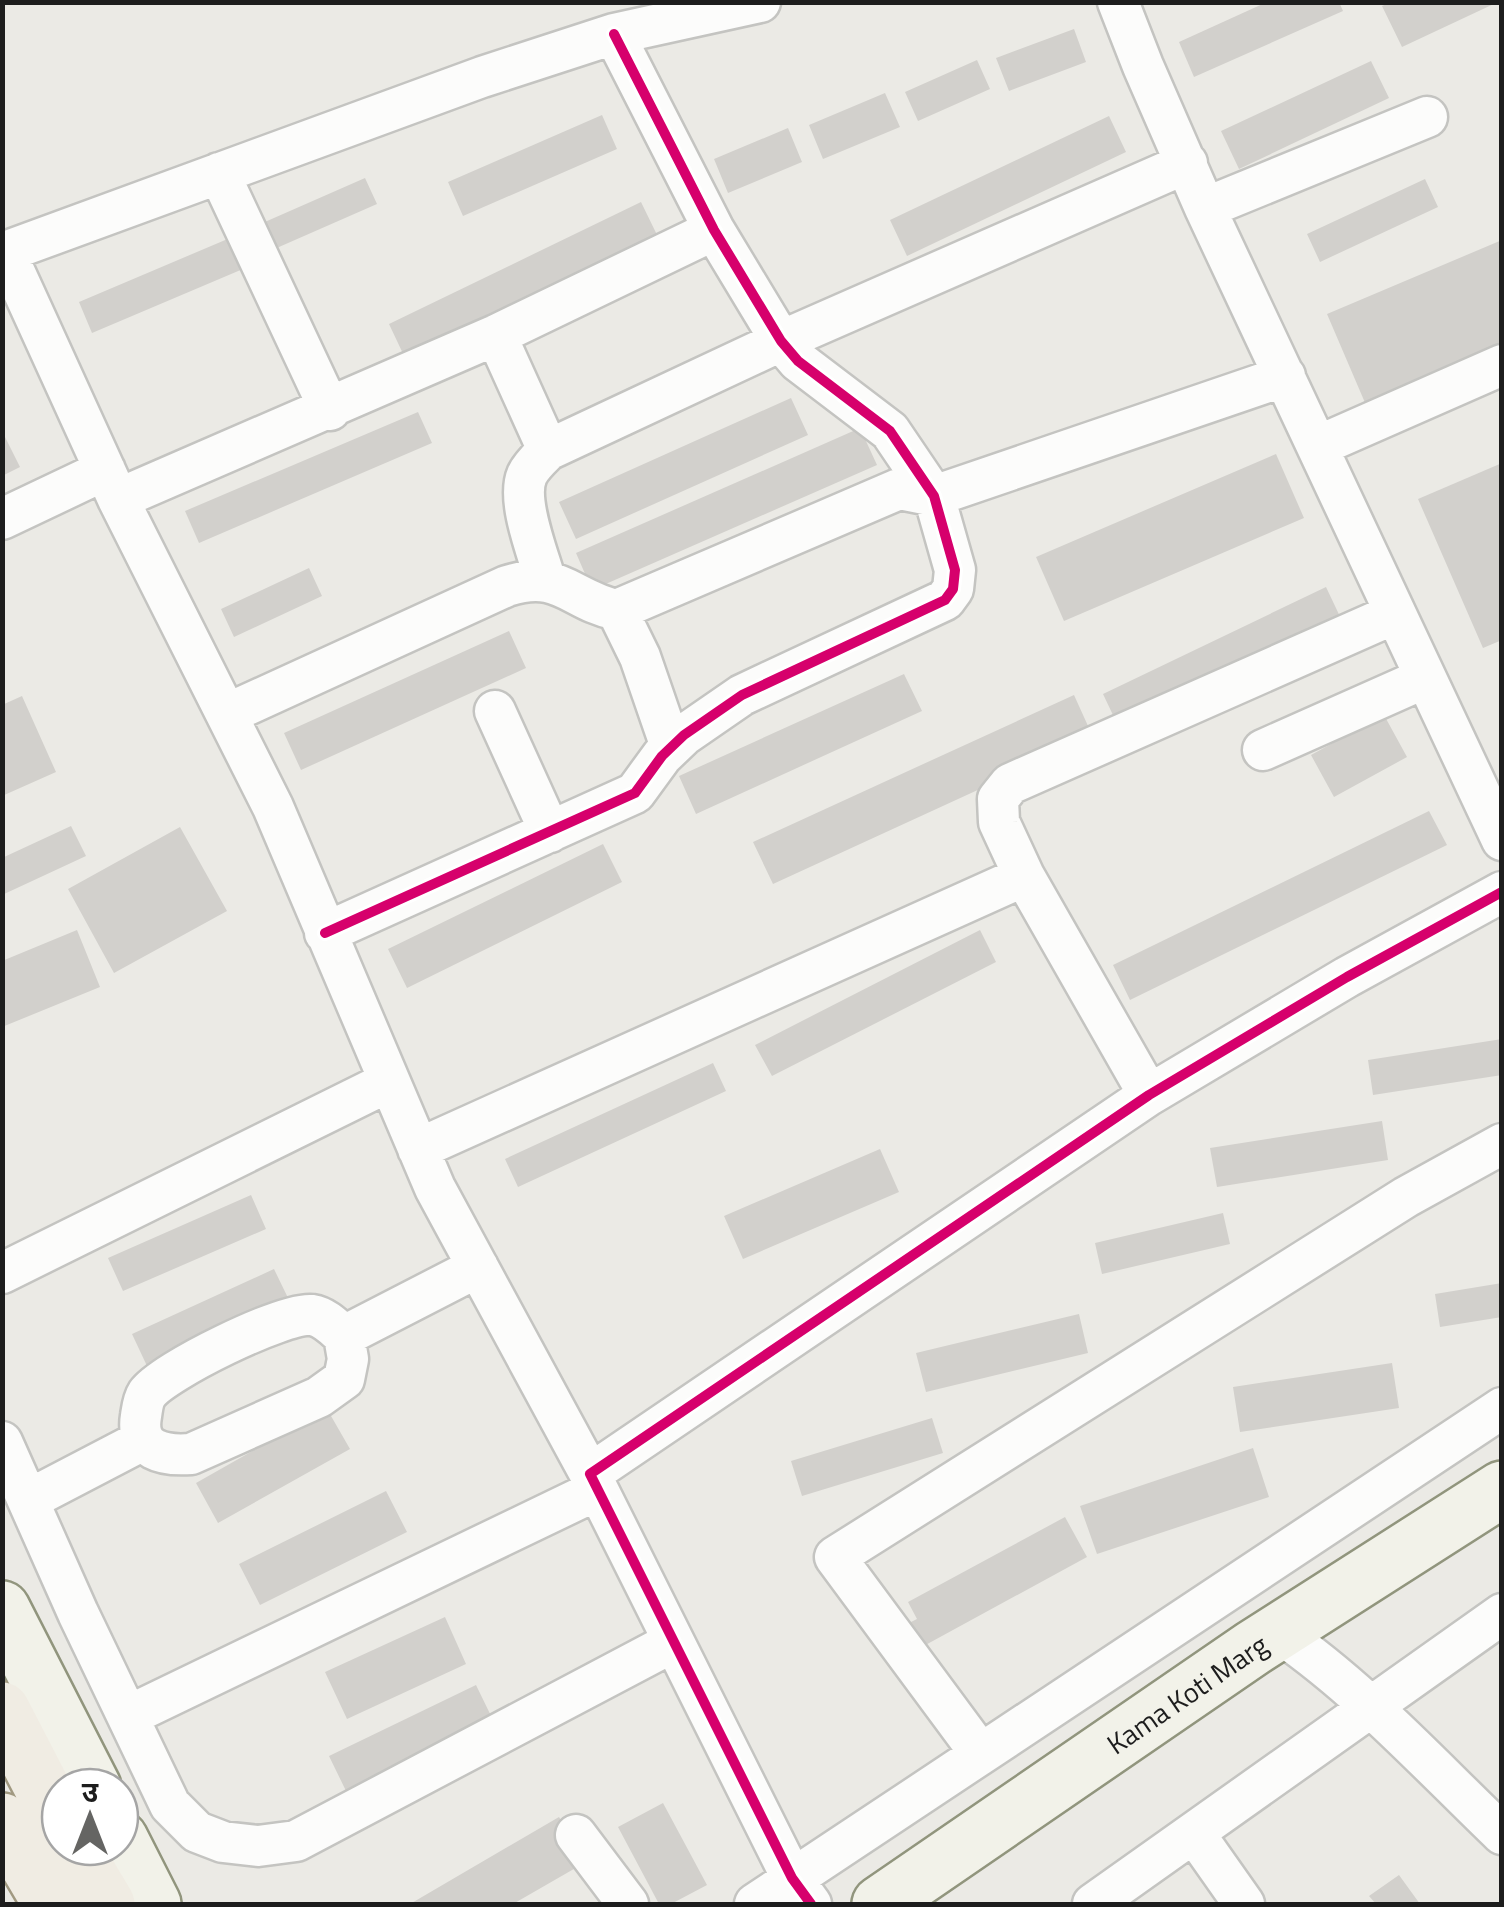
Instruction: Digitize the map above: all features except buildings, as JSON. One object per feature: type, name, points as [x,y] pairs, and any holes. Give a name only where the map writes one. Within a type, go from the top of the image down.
[{"type":"main road","points":[[2,1710],[40,1783]]},
{"type":"main road","points":[[2,1821],[51,1904]]},
{"type":"main road","points":[[85,1867],[107,1904]]},
{"type":"street","points":[[760,2],[614,34],[482,77],[4,252],[112,485],[272,806],[418,1149],[802,1891]]},
{"type":"street","points":[[1118,2],[1205,208],[1502,840]]},
{"type":"street","points":[[325,933],[635,793],[671,748],[742,695],[945,600],[953,590],[955,570],[934,496],[890,432],[798,361],[781,341],[714,230],[614,34]]},
{"type":"street","points":[[1205,208],[1427,116]]},
{"type":"street","points":[[545,579],[524,490],[528,474],[548,450],[781,341],[1188,163]]},
{"type":"street","points":[[219,173],[330,410]]},
{"type":"street","points":[[2,519],[330,410],[714,230]]},
{"type":"street","points":[[496,335],[548,450]]},
{"type":"street","points":[[1318,446],[1502,365]]},
{"type":"street","points":[[226,714],[528,579],[545,579],[594,605],[618,610],[889,492],[899,489],[934,496],[1285,376]]},
{"type":"street","points":[[618,610],[640,657],[671,748]]},
{"type":"street","points":[[1149,1096],[1024,876],[999,822],[998,800],[1010,784],[1394,614]]},
{"type":"street","points":[[1263,750],[1425,678]]},
{"type":"street","points":[[495,711],[550,832]]},
{"type":"street","points":[[418,1149],[1024,876]]},
{"type":"street","points":[[128,1716],[593,1482],[1149,1096],[1347,977],[1502,892]]},
{"type":"street","points":[[2,1273],[388,1082]]},
{"type":"street","points":[[980,1753],[835,1557],[1406,1197],[1502,1144]]},
{"type":"street","points":[[344,1336],[478,1267]]},
{"type":"street","points":[[308,1314],[321,1317],[344,1336],[348,1359],[344,1379],[319,1397],[190,1454],[156,1453],[142,1440],[139,1423],[144,1396],[166,1375],[280,1320],[308,1314]]},
{"type":"street","points":[[756,1904],[802,1891],[980,1753],[1502,1408]]},
{"type":"street","points":[[28,1500],[142,1440]]},
{"type":"street","points":[[2,1442],[175,1811],[197,1832],[224,1842],[258,1846],[296,1841],[673,1642]]},
{"type":"street","name":"Kama Koti Marg","points":[[880,1904],[1292,1642],[1502,1489]]},
{"type":"street","name":"Kama Koti Marg","points":[[946,1904],[1270,1673],[1292,1642],[1502,1531]]},
{"type":"street","points":[[2,1609],[83,1767]]},
{"type":"street","points":[[1119,1897],[1194,1833],[1502,1614]]},
{"type":"street","points":[[1292,1642],[1370,1708],[1502,1834]]},
{"type":"street","points":[[1194,1833],[1244,1904]]},
{"type":"street","points":[[576,1834],[628,1904]]},
{"type":"street","points":[[134,1867],[153,1904]]},
{"type":"cycle path","points":[[325,933],[635,793],[662,756],[684,735],[742,695],[945,600],[953,589],[955,570],[934,496],[890,431],[798,361],[781,341],[714,230],[614,34]]},
{"type":"cycle path","points":[[811,1904],[792,1878],[590,1474],[1149,1095],[1347,977],[1502,892]]}]
